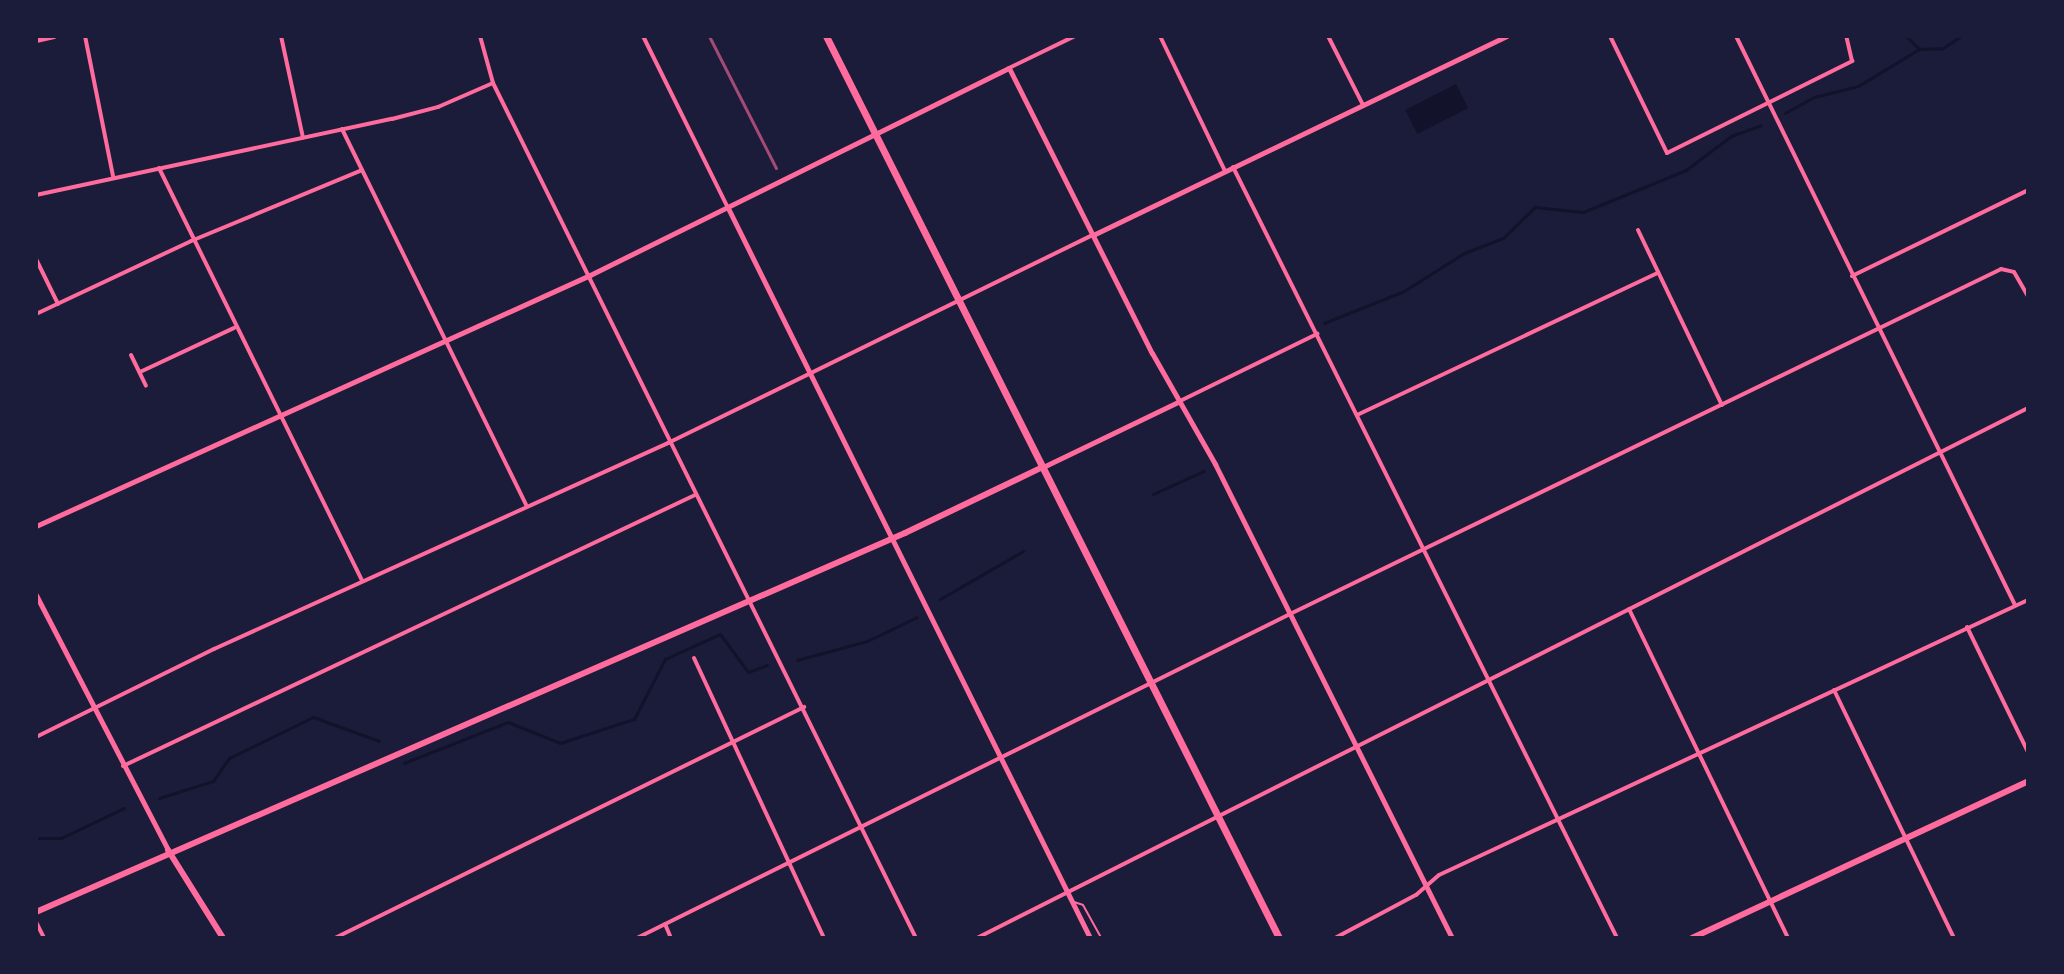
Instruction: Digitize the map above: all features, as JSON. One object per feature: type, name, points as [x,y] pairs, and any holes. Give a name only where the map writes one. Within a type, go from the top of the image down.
[{"type":"highway","points":[[826,36],[1279,938]]},
{"type":"main road","points":[[36,912],[168,850],[893,538],[1043,467]]},
{"type":"main road","points":[[1692,938],[2028,781]]},
{"type":"main road","points":[[168,850],[223,938]]},
{"type":"street","points":[[36,40],[54,36]]},
{"type":"street","points":[[85,36],[113,176]]},
{"type":"street","points":[[281,36],[303,138]]},
{"type":"street","points":[[480,36],[493,83],[590,275],[668,443],[804,707],[916,938]]},
{"type":"street","points":[[643,36],[1004,756],[1090,938]]},
{"type":"street","points":[[36,526],[590,275],[1075,36]]},
{"type":"street","points":[[1160,36],[1225,171]]},
{"type":"street","points":[[1328,36],[1363,105]]},
{"type":"street","points":[[36,737],[526,504],[668,443],[1507,36]]},
{"type":"street","points":[[1610,36],[1667,153],[1769,105],[1852,61],[1846,36]]},
{"type":"street","points":[[1736,36],[2015,606]]},
{"type":"street","points":[[1009,68],[1290,614],[1452,938]]},
{"type":"street","points":[[36,195],[438,107],[493,83]]},
{"type":"street","points":[[342,129],[526,504]]},
{"type":"street","points":[[1233,167],[1617,938]]},
{"type":"street","points":[[159,168],[191,241],[362,581]]},
{"type":"street","points":[[36,314],[191,241],[362,170]]},
{"type":"street","points":[[1852,276],[2028,190]]},
{"type":"street","points":[[1638,230],[1722,405]]},
{"type":"street","points":[[36,259],[58,304]]},
{"type":"street","points":[[637,938],[1424,548],[2001,269],[2014,272],[2028,296]]},
{"type":"street","points":[[1357,415],[1658,273]]},
{"type":"street","points":[[140,372],[234,328]]},
{"type":"street","points":[[1043,467],[1317,334]]},
{"type":"street","points":[[131,355],[146,386]]},
{"type":"street","points":[[977,938],[2028,408]]},
{"type":"street","points":[[123,766],[695,495]]},
{"type":"street","points":[[36,595],[168,850]]},
{"type":"street","points":[[1335,938],[1427,885],[1559,818],[2028,600]]},
{"type":"street","points":[[1628,608],[1788,938]]},
{"type":"street","points":[[1967,627],[2028,752]]},
{"type":"street","points":[[694,658],[824,938]]},
{"type":"street","points":[[1834,690],[1954,938]]},
{"type":"street","points":[[335,938],[804,707]]},
{"type":"street","points":[[36,922],[44,938]]},
{"type":"street","points":[[665,924],[671,938]]},
{"type":"lane","points":[[1073,902],[1083,905],[1101,938]]},
{"type":"shaded area","points":[[1456,84],[1468,108],[1417,134],[1405,110]]},
{"type":"waterway","points":[[1906,36],[1919,49]]},
{"type":"waterway","points":[[1785,113],[1814,97],[1858,86],[1919,49],[1943,48],[1961,36]]},
{"type":"waterway","points":[[1324,323],[1404,291],[1464,253],[1503,238],[1535,207],[1583,212],[1686,170],[1731,136],[1761,125]]},
{"type":"waterway","points":[[1153,494],[1204,471]]},
{"type":"waterway","points":[[940,599],[1023,551]]},
{"type":"waterway","points":[[797,660],[867,641],[917,617]]},
{"type":"waterway","points":[[404,763],[508,722],[560,743],[634,719],[665,659],[720,634],[748,672],[767,665]]},
{"type":"waterway","points":[[159,798],[213,781],[229,758],[313,717],[379,741]]},
{"type":"waterway","points":[[36,838],[61,838],[124,808]]},
{"type":"railway","points":[[709,36],[776,168]]}]
